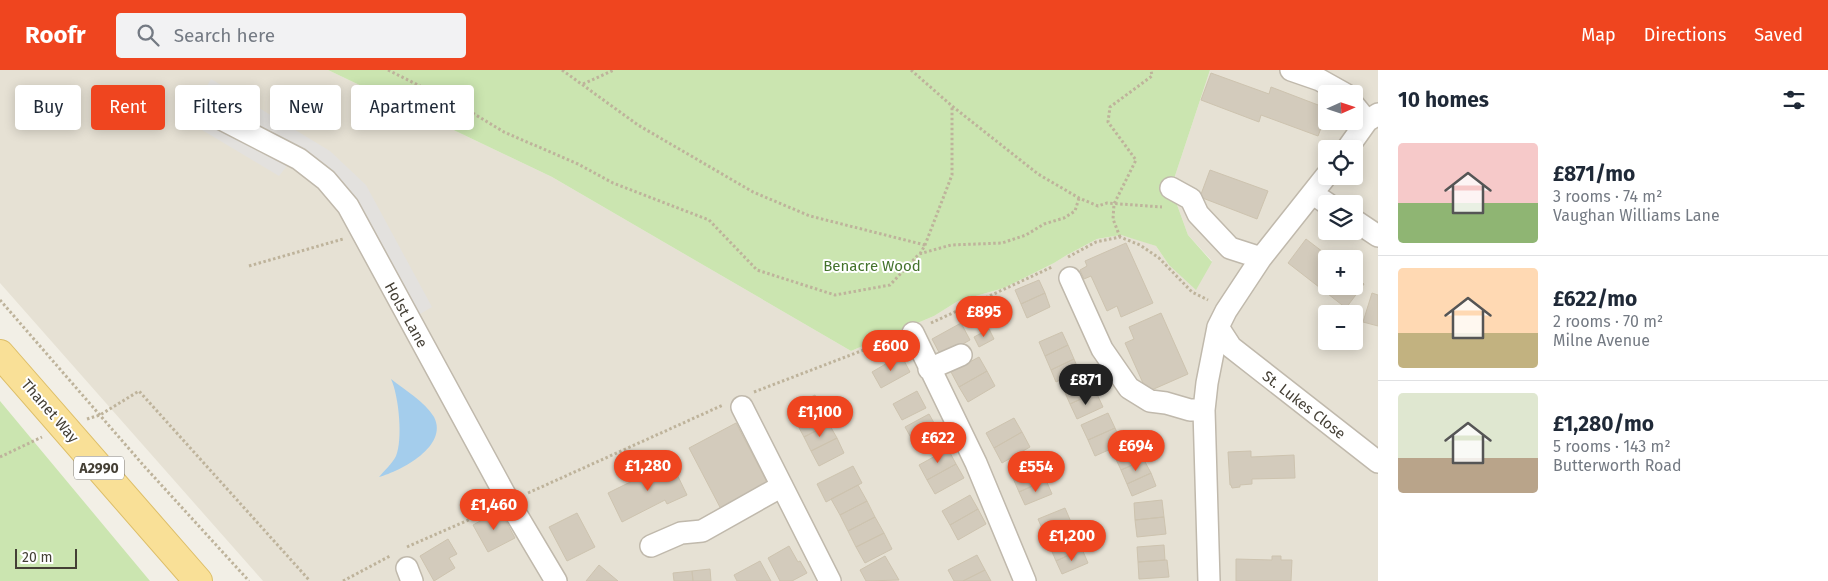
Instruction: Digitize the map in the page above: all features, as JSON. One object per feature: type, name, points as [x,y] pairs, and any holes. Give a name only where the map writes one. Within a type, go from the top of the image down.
[{"type":"main road","name":"Thanet Way","points":[[0,354],[198,581]]},
{"type":"street","points":[[1291,70],[1321,75],[1334,85]]},
{"type":"street","points":[[1352,140],[1366,113]]},
{"type":"street","name":"Holst Lane","points":[[243,130],[299,159],[326,180],[348,206],[553,580]]},
{"type":"street","points":[[1170,188],[1191,199],[1198,214],[1230,248],[1261,258]]},
{"type":"street","points":[[1209,581],[1204,410],[1207,383],[1222,319],[1261,258],[1318,202]]},
{"type":"street","points":[[1363,226],[1378,236]]},
{"type":"street","points":[[1065,266],[1102,349],[1129,388],[1150,401],[1166,403],[1190,410],[1204,410]]},
{"type":"street","name":"St. Lukes Close","points":[[1222,319],[1231,347],[1378,462]]},
{"type":"street","points":[[913,331],[929,369],[976,463],[1026,581]]},
{"type":"street","points":[[929,369],[961,355]]},
{"type":"street","points":[[740,401],[830,581]]},
{"type":"street","points":[[651,546],[681,533],[702,531],[782,486]]},
{"type":"path","points":[[388,70],[466,109],[504,132],[578,164],[613,183],[710,220],[757,270],[835,295],[890,285],[920,254],[952,175],[952,106]]},
{"type":"path","points":[[562,70],[638,125],[753,192],[810,216],[925,245]]},
{"type":"path","points":[[583,84],[614,70]]},
{"type":"path","points":[[912,70],[952,106],[1038,174],[1078,198],[1098,206],[1108,203],[1160,208],[1191,199]]},
{"type":"path","points":[[1120,237],[1113,219],[1114,204],[1136,160],[1108,122],[1110,107],[1152,76],[1151,70]]},
{"type":"path","points":[[920,254],[951,245],[1002,243],[1026,235],[1044,224],[1064,218],[1075,211],[1078,198]]},
{"type":"path","points":[[249,266],[363,233]]},
{"type":"path","points":[[344,581],[405,562],[509,502],[740,401],[913,331],[1065,266],[1096,242],[1120,237],[1140,245],[1159,258],[1222,319]]},
{"type":"path","points":[[0,300],[144,466],[249,581]]},
{"type":"path","points":[[0,457],[63,427],[100,415],[139,391],[310,581]]},
{"type":"shaded area","points":[[0,70],[328,70],[359,85],[351,85],[351,130],[454,130],[552,177],[851,351],[934,316],[958,301],[1004,288],[1097,239],[1121,235],[1156,246],[1169,265],[1212,261],[1188,235],[1171,188],[1210,70],[1378,70],[1378,581],[263,581],[0,283]]},
{"type":"shaded area","points":[[211,79],[221,85],[208,85]]},
{"type":"shaded area","points":[[260,109],[270,115],[270,130],[295,130],[330,151],[366,185],[432,307],[401,325],[347,215],[308,173],[290,162],[279,176],[202,130],[260,130]]},
{"type":"green space","name":"Benacre Wood","points":[[328,70],[1210,70],[1171,188],[1188,235],[1212,262],[1196,290],[1169,265],[1156,246],[1121,235],[1097,239],[1004,288],[958,301],[934,316],[851,351],[552,177],[454,130],[474,130],[474,85],[359,85]]},
{"type":"green space","points":[[0,401],[150,581],[0,581]]},
{"type":"water","points":[[391,379],[425,406],[434,417],[437,428],[435,438],[420,456],[399,469],[379,477],[390,465],[398,449],[400,429],[398,407]]},
{"type":"building","points":[[1211,73],[1269,94],[1271,87],[1318,105],[1318,130],[1320,130],[1318,136],[1261,115],[1259,122],[1201,100]]},
{"type":"building","points":[[1210,170],[1268,191],[1257,219],[1200,197]]},
{"type":"building","points":[[1306,239],[1320,250],[1318,250],[1318,286],[1288,263]]},
{"type":"building","points":[[1126,243],[1153,303],[1121,317],[1117,306],[1107,311],[1091,276],[1084,279],[1080,270],[1087,266],[1085,261]]},
{"type":"building","points":[[1039,280],[1045,293],[1021,304],[1015,290]]},
{"type":"building","points":[[1045,293],[1050,307],[1027,318],[1021,304]]},
{"type":"building","points":[[1372,293],[1378,295],[1378,326],[1363,322]]},
{"type":"building","points":[[1329,295],[1356,295],[1348,305],[1342,305]]},
{"type":"building","points":[[1161,313],[1188,374],[1147,392],[1125,343],[1134,339],[1129,327]]},
{"type":"building","points":[[961,323],[970,340],[941,356],[932,339]]},
{"type":"building","points":[[989,329],[994,339],[979,347],[974,337]]},
{"type":"building","points":[[1062,332],[1068,345],[1045,356],[1039,342]]},
{"type":"building","points":[[1068,345],[1074,359],[1051,370],[1045,356]]},
{"type":"building","points":[[901,355],[910,372],[881,388],[872,372]]},
{"type":"building","points":[[979,357],[987,371],[959,387],[951,372]]},
{"type":"building","points":[[1074,359],[1079,371],[1056,382],[1051,370]]},
{"type":"building","points":[[987,371],[995,386],[968,402],[959,387]]},
{"type":"building","points":[[1089,376],[1096,392],[1070,404],[1063,388]]},
{"type":"building","points":[[917,391],[926,408],[902,420],[893,404]]},
{"type":"building","points":[[1096,392],[1103,407],[1077,419],[1070,404]]},
{"type":"building","points":[[815,395],[822,409],[796,422],[789,408]]},
{"type":"building","points":[[822,409],[829,424],[804,437],[796,422]]},
{"type":"building","points":[[1108,413],[1115,428],[1088,440],[1081,425]]},
{"type":"building","points":[[929,414],[938,430],[914,443],[905,427]]},
{"type":"building","points":[[1014,418],[1022,432],[994,448],[986,433]]},
{"type":"building","points":[[736,423],[769,486],[722,511],[689,448]]},
{"type":"building","points":[[829,424],[837,438],[811,451],[804,437]]},
{"type":"building","points":[[1115,428],[1122,444],[1095,456],[1088,440]]},
{"type":"building","points":[[1022,432],[1030,447],[1002,463],[994,448]]},
{"type":"building","points":[[837,438],[844,453],[819,466],[811,451]]},
{"type":"building","points":[[1138,445],[1144,460],[1121,470],[1114,455]]},
{"type":"building","points":[[948,449],[956,464],[927,480],[919,465]]},
{"type":"building","points":[[1251,451],[1251,457],[1294,455],[1295,478],[1252,479],[1252,484],[1232,488],[1230,485],[1228,452]]},
{"type":"building","points":[[1144,460],[1151,473],[1127,484],[1121,470]]},
{"type":"building","points":[[671,462],[687,495],[667,504],[665,500],[622,522],[608,493]]},
{"type":"building","points":[[956,464],[964,478],[935,494],[927,480]]},
{"type":"building","points":[[853,466],[862,483],[826,502],[817,484]]},
{"type":"building","points":[[1040,467],[1046,480],[1019,492],[1013,478]]},
{"type":"building","points":[[1151,473],[1156,486],[1132,496],[1127,484]]},
{"type":"building","points":[[1046,480],[1052,494],[1025,505],[1019,492]]},
{"type":"building","points":[[858,485],[867,501],[840,515],[831,499]]},
{"type":"building","points":[[970,495],[978,509],[950,525],[942,511]]},
{"type":"building","points":[[1162,500],[1164,517],[1135,520],[1134,503]]},
{"type":"building","points":[[867,501],[875,517],[848,531],[840,515]]},
{"type":"building","points":[[1065,508],[1071,522],[1044,533],[1038,519]]},
{"type":"building","points":[[978,509],[986,524],[958,540],[950,525]]},
{"type":"building","points":[[500,510],[515,538],[488,552],[473,525]]},
{"type":"building","points":[[577,513],[595,547],[567,561],[549,527]]},
{"type":"building","points":[[875,517],[884,533],[856,547],[848,531]]},
{"type":"building","points":[[1164,517],[1166,534],[1137,537],[1135,520]]},
{"type":"building","points":[[1071,522],[1077,536],[1050,547],[1044,533]]},
{"type":"building","points":[[884,533],[892,549],[865,563],[856,547]]},
{"type":"building","points":[[1077,536],[1082,549],[1056,561],[1050,547]]},
{"type":"building","points":[[448,539],[457,554],[449,558],[455,568],[434,581],[420,556]]},
{"type":"building","points":[[1164,545],[1165,560],[1138,562],[1137,547]]},
{"type":"building","points":[[789,546],[807,573],[792,581],[780,581],[768,558]]},
{"type":"building","points":[[1082,549],[1088,563],[1062,574],[1056,561]]},
{"type":"building","points":[[977,555],[985,570],[963,581],[954,581],[948,570]]},
{"type":"building","points":[[885,556],[899,580],[866,581],[860,570]]},
{"type":"building","points":[[1272,556],[1281,556],[1281,560],[1292,560],[1291,581],[1236,581],[1236,559],[1272,560]]},
{"type":"building","points":[[1167,560],[1169,577],[1139,579],[1138,562]]},
{"type":"building","points":[[760,561],[771,581],[737,581],[734,575]]},
{"type":"building","points":[[599,565],[618,581],[586,581]]},
{"type":"building","points":[[710,569],[711,581],[693,581],[692,571]]},
{"type":"building","points":[[985,570],[991,581],[963,581]]},
{"type":"building","points":[[692,571],[693,581],[674,581],[673,573]]}]
